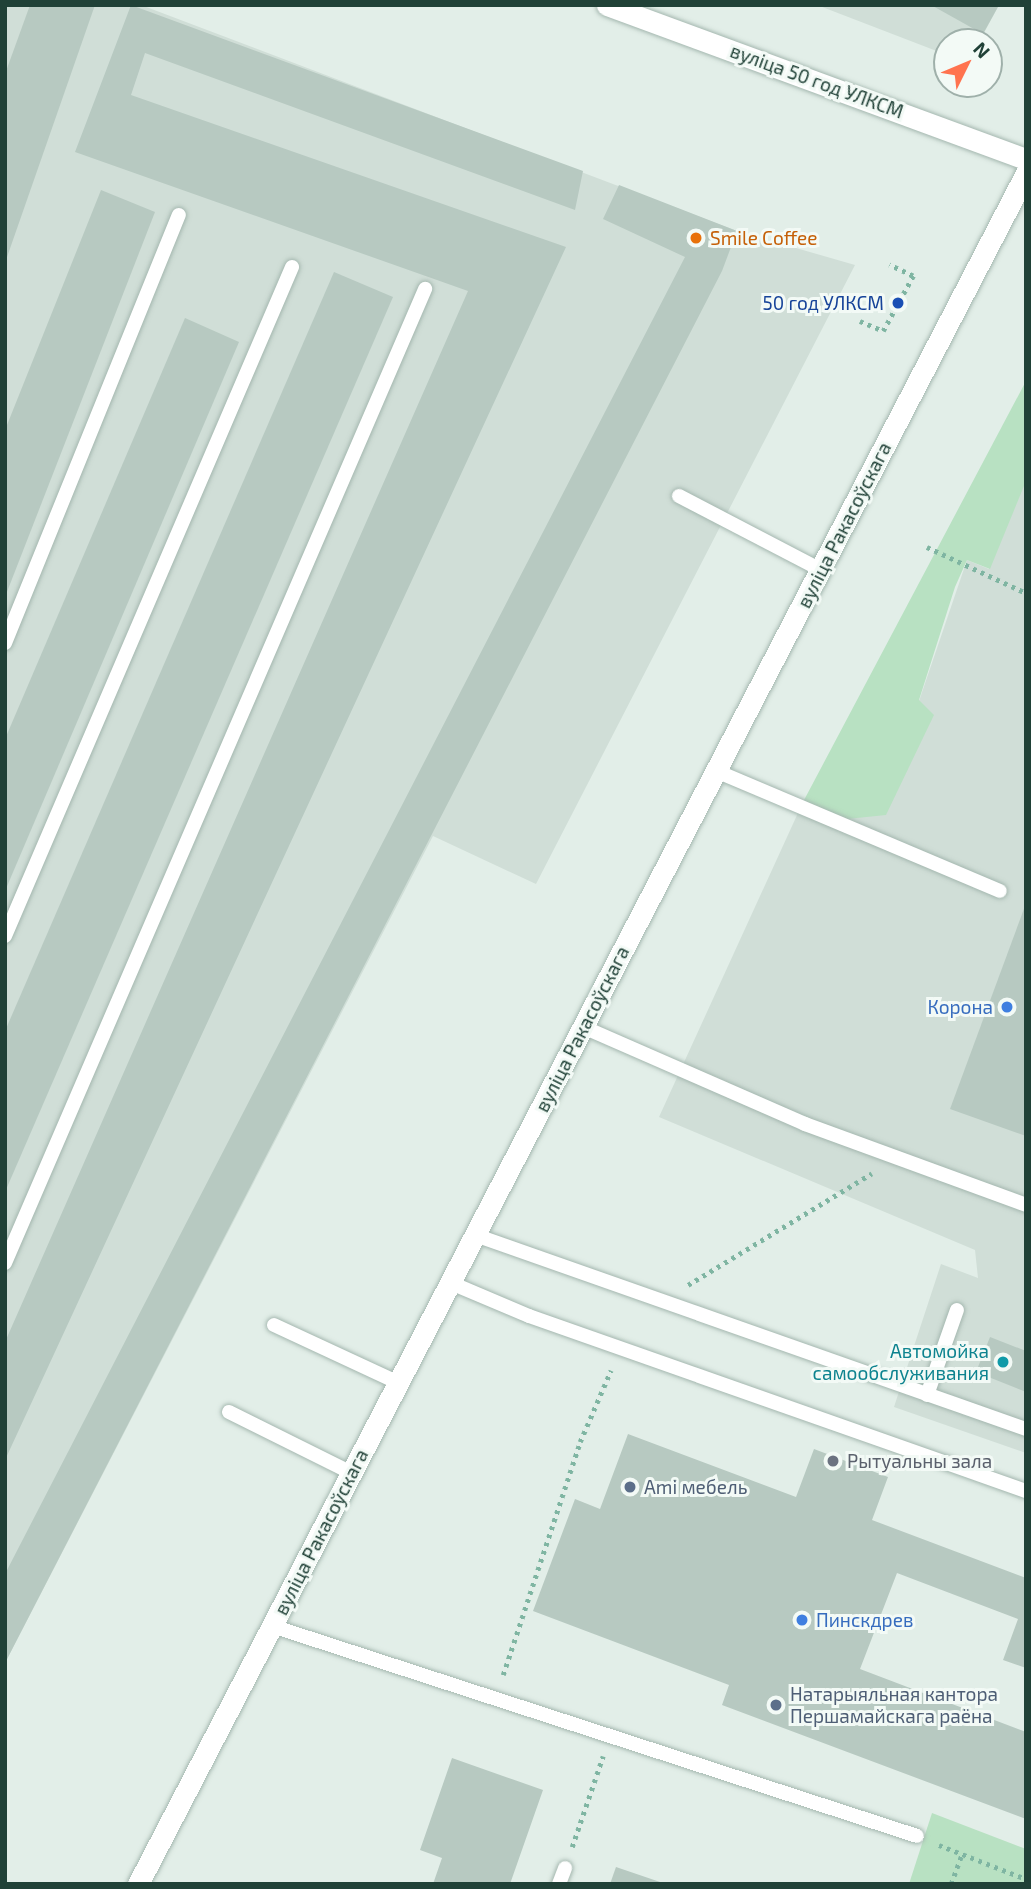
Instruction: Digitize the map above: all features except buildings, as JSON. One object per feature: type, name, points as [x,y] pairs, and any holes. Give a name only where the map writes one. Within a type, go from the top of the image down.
[{"type":"main road","name":"вуліца 50 год УЛКСМ","points":[[607,5],[1026,159]]},
{"type":"main road","name":"вуліца Ракасоўскага","points":[[138,1884],[1026,173]]},
{"type":"lane","points":[[5,643],[179,215]]},
{"type":"lane","points":[[5,936],[292,267]]},
{"type":"lane","points":[[5,1263],[425,289]]},
{"type":"lane","points":[[679,496],[821,570]]},
{"type":"lane","points":[[716,771],[1000,891]]},
{"type":"lane","points":[[583,1027],[805,1124],[1026,1205]]},
{"type":"lane","points":[[475,1235],[1026,1429]]},
{"type":"lane","points":[[451,1283],[621,1349],[1026,1491]]},
{"type":"lane","points":[[927,1395],[957,1310]]},
{"type":"lane","points":[[274,1325],[399,1383]]},
{"type":"lane","points":[[229,1412],[352,1473]]},
{"type":"lane","points":[[272,1626],[494,1703],[917,1836]]},
{"type":"lane","points":[[559,1884],[565,1868]]},
{"type":"path","points":[[860,321],[883,331],[913,276],[889,265]]},
{"type":"path","points":[[927,547],[1026,593]]},
{"type":"path","points":[[662,1301],[899,1157]]},
{"type":"path","points":[[494,1703],[580,1442],[621,1349]]},
{"type":"path","points":[[565,1868],[610,1738]]},
{"type":"path","points":[[917,1836],[1026,1879]]},
{"type":"path","points":[[951,1884],[962,1854]]},
{"type":"shaded area","points":[[5,5],[141,5],[737,231],[855,265],[536,884],[433,836],[5,1663]]},
{"type":"shaded area","points":[[817,5],[999,5],[987,28],[933,28],[933,50]]},
{"type":"shaded area","points":[[1026,478],[1026,1453],[894,1407],[941,1264],[978,1278],[975,1250],[659,1117],[803,802],[919,701],[967,560],[989,569]]},
{"type":"green space","points":[[1026,381],[1026,481],[990,569],[967,560],[955,587],[919,700],[934,715],[886,815],[847,819],[803,802]]},
{"type":"green space","points":[[932,1813],[1026,1849],[1026,1884],[909,1884]]},
{"type":"place","name":"Smile Coffee","points":[[696,238]]},
{"type":"place","name":"50 год УЛКСМ","points":[[898,303]]},
{"type":"place","name":"Корона","points":[[1007,1007]]},
{"type":"place","name":"Автомойка самообслуживания","points":[[1003,1362]]},
{"type":"place","name":"Рытуальны зала","points":[[833,1461]]},
{"type":"place","name":"Ami мебель","points":[[630,1487]]},
{"type":"place","name":"Пинскдрев","points":[[802,1620]]},
{"type":"place","name":"Натарыяльная кантора Першамайскага раёна","points":[[776,1705]]}]
